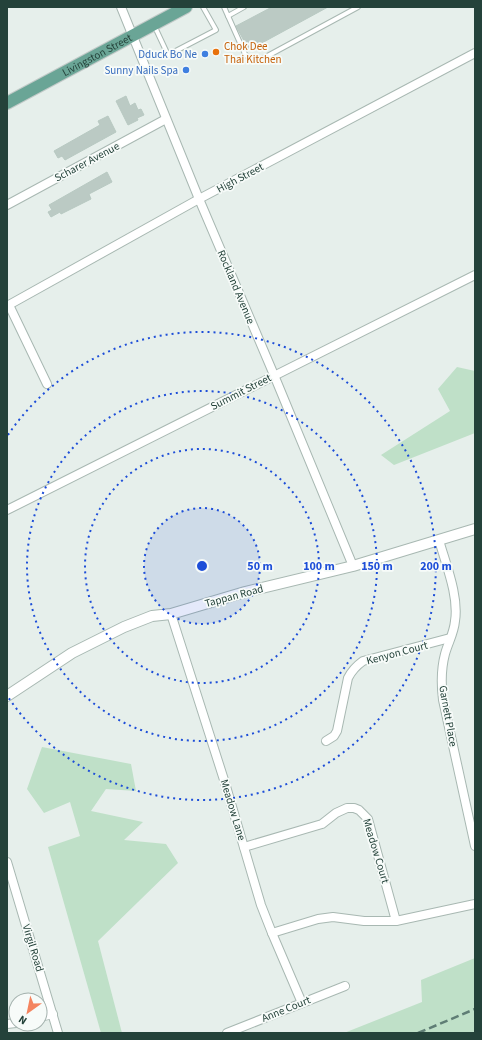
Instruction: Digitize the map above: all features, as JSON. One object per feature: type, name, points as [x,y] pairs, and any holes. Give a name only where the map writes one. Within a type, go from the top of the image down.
[{"type":"main road","name":"Livingston Street","points":[[8,100],[181,8]]},
{"type":"street","name":"Rockland Avenue","points":[[123,8],[132,35],[166,119],[353,566]]},
{"type":"street","name":"High Street","points":[[8,305],[199,199],[475,53]]},
{"type":"street","name":"Scharer Avenue","points":[[7,205],[166,119]]},
{"type":"street","name":"Summit Street","points":[[7,510],[475,275]]},
{"type":"street","points":[[8,305],[47,384]]},
{"type":"street","name":"Tappan Road","points":[[7,696],[72,653],[97,639],[152,616],[171,614],[245,592],[353,566],[475,529]]},
{"type":"street","name":"Garnett Place","points":[[439,540],[455,597],[456,609],[455,621],[442,669],[441,685],[475,846]]},
{"type":"street","name":"Meadow Lane","points":[[171,614],[225,783],[261,905],[302,1003]]},
{"type":"street","name":"Kenyon Court","points":[[326,741],[334,736],[337,731],[348,678],[357,665],[363,661],[450,638]]},
{"type":"street","name":"Meadow Court","points":[[244,847],[322,824],[341,810],[347,808],[359,810],[368,819],[396,921]]},
{"type":"street","name":"Virgil Road","points":[[7,862],[9,878],[58,1033]]},
{"type":"street","points":[[272,933],[318,919],[333,917],[364,921],[396,921],[475,904]]},
{"type":"street","name":"Anne Court","points":[[227,1033],[345,986]]},
{"type":"street","points":[[48,1015],[53,1014]]},
{"type":"lane","points":[[153,24],[168,55],[216,30],[203,7]]},
{"type":"lane","points":[[224,7],[245,54],[251,60],[260,60],[358,7]]},
{"type":"lane","points":[[228,16],[244,7]]},
{"type":"green space","points":[[457,367],[475,371],[475,433],[394,465],[381,455],[450,411],[438,389]]},
{"type":"green space","points":[[42,747],[131,764],[136,791],[106,789],[91,811],[143,822],[124,840],[166,844],[178,863],[98,941],[122,1033],[101,1033],[48,847],[80,836],[70,802],[44,813],[27,789]]},
{"type":"green space","points":[[475,958],[475,1033],[344,1033],[422,1002],[421,980]]},
{"type":"building","points":[[272,7],[328,7],[249,50],[236,26]]},
{"type":"building","points":[[126,96],[130,106],[135,103],[138,110],[141,109],[144,115],[128,125],[116,101]]},
{"type":"building","points":[[108,116],[116,132],[65,160],[62,156],[58,158],[54,151],[100,125],[98,121]]},
{"type":"building","points":[[107,172],[112,182],[89,194],[91,199],[61,214],[60,212],[51,217],[48,212],[52,210],[49,205]]},
{"type":"railway","points":[[418,1033],[475,1009]]},
{"type":"place","name":"Chok Dee Thai Kitchen","points":[[216,52]]},
{"type":"place","name":"Dduck Bo Ne","points":[[205,54]]},
{"type":"place","name":"Sunny Nails Spa","points":[[186,70]]}]
